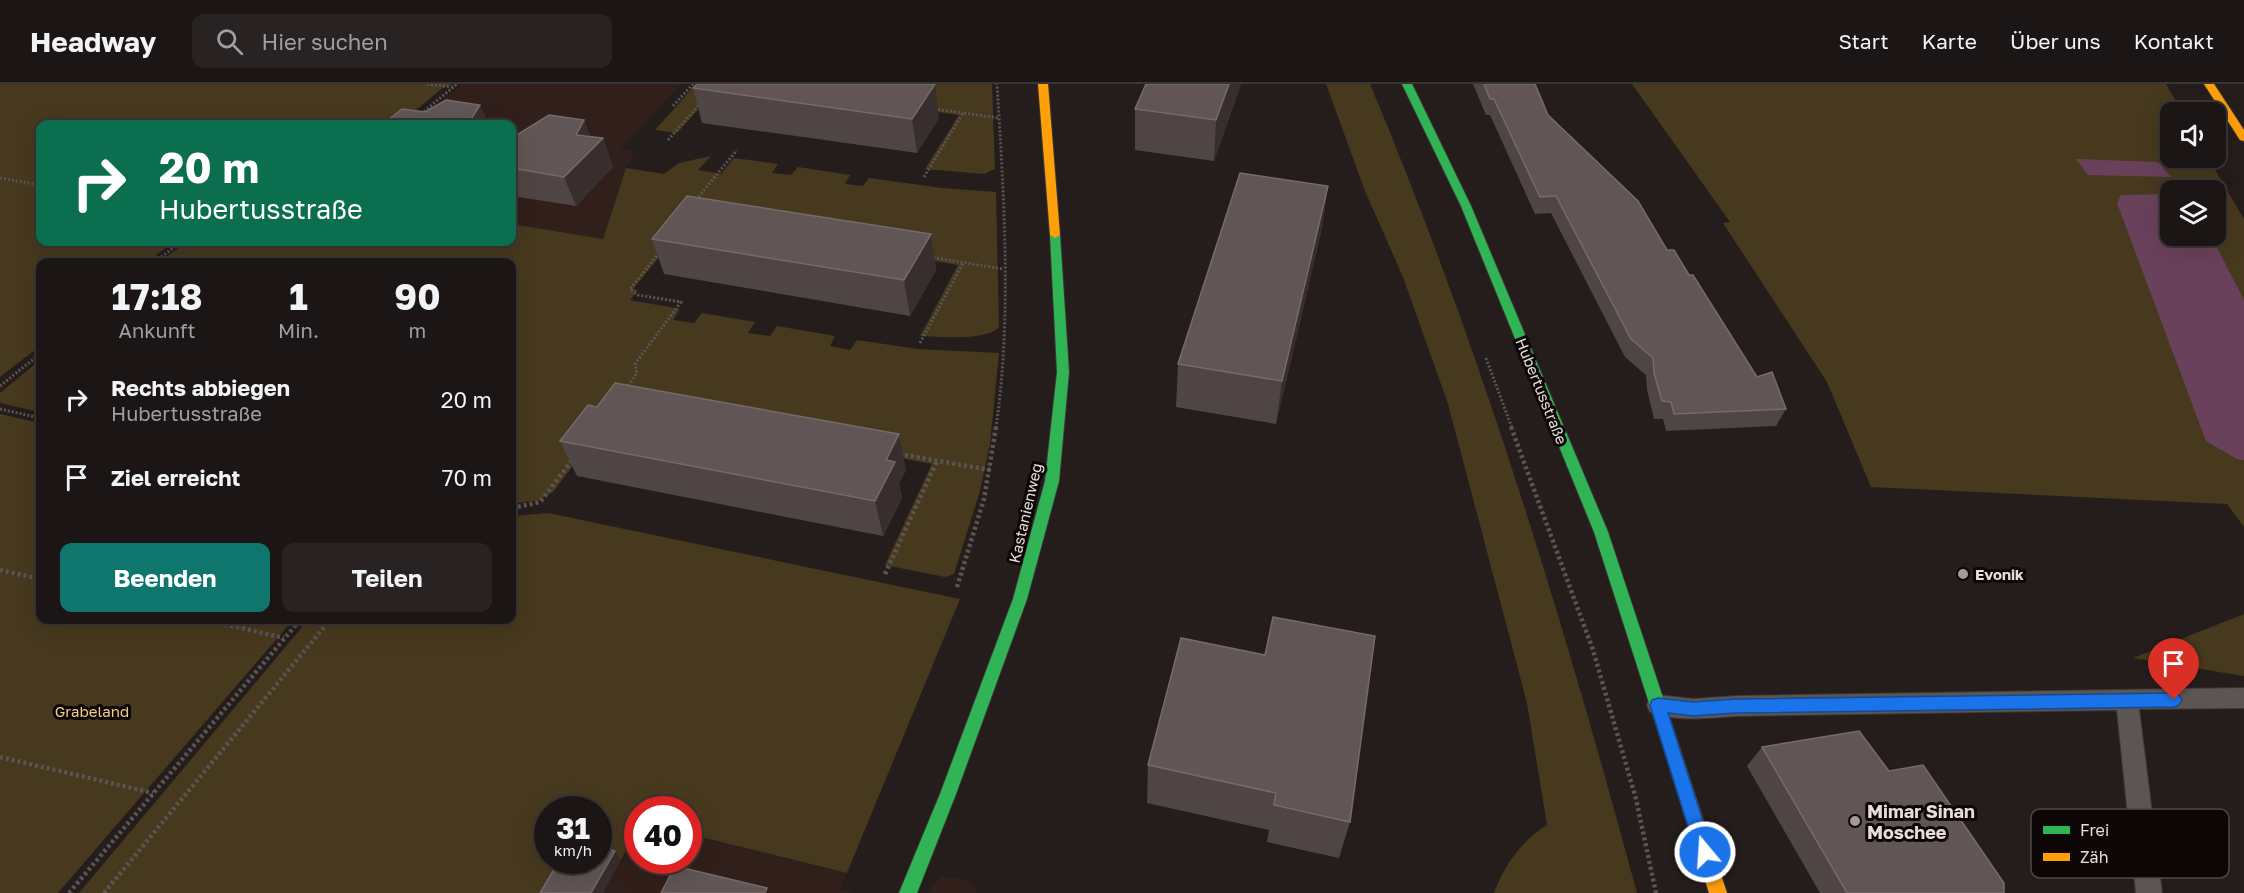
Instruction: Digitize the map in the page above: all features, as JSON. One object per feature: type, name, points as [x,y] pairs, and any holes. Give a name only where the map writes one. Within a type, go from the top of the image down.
[{"type":"main road","name":"Kastanienweg","points":[[908,893],[948,794],[1020,599],[1052,481],[1063,372],[1052,182],[1043,84]]},
{"type":"main road","name":"Hubertusstraße","points":[[1407,84],[1466,206],[1600,532],[1718,893]]},
{"type":"main road","points":[[2209,84],[2244,138]]},
{"type":"lane","points":[[1658,705],[1693,709],[1736,706],[2244,698]]},
{"type":"lane","points":[[2127,701],[2139,809]]},
{"type":"lane","points":[[2147,878],[2149,893]]},
{"type":"path","points":[[427,84],[453,87]]},
{"type":"path","points":[[417,117],[457,84]]},
{"type":"path","points":[[673,106],[693,84]]},
{"type":"path","points":[[957,587],[979,519],[990,470],[1004,345],[997,84]]},
{"type":"path","points":[[668,140],[704,100]]},
{"type":"path","points":[[929,109],[999,118]]},
{"type":"path","points":[[924,177],[963,113]]},
{"type":"path","points":[[696,201],[737,150]]},
{"type":"path","points":[[0,178],[36,184]]},
{"type":"path","points":[[160,258],[176,246]]},
{"type":"path","points":[[623,392],[638,374],[635,364],[681,302],[638,295],[630,289],[664,248]]},
{"type":"path","points":[[928,257],[1003,269]]},
{"type":"path","points":[[920,343],[963,263]]},
{"type":"path","points":[[1482,347],[1593,650],[1635,799],[1656,893]]},
{"type":"path","points":[[0,386],[36,357]]},
{"type":"path","points":[[0,409],[36,417]]},
{"type":"path","points":[[891,453],[990,470]]},
{"type":"path","points":[[516,507],[540,502],[575,457]]},
{"type":"path","points":[[885,574],[937,461]]},
{"type":"path","points":[[0,570],[36,578]]},
{"type":"path","points":[[224,624],[284,638]]},
{"type":"path","points":[[69,893],[296,624]]},
{"type":"path","points":[[104,893],[327,624]]},
{"type":"path","points":[[0,757],[153,794]]},
{"type":"shaded area","points":[[462,84],[681,84],[621,149],[635,152],[626,168],[603,239],[516,225],[516,120],[420,120]]},
{"type":"shaded area","points":[[2076,159],[2158,162],[2160,168],[2163,168],[2171,177],[2088,175]]},
{"type":"shaded area","points":[[2160,194],[2160,246],[2216,246],[2244,300],[2244,460],[2237,459],[2206,441],[2117,203],[2121,195]]},
{"type":"shaded area","points":[[702,837],[847,873],[840,889],[857,893],[553,893],[580,874],[612,874],[612,860],[621,860],[624,854],[624,874],[702,874]]},
{"type":"shaded area","points":[[942,876],[968,880],[977,893],[927,893]]},
{"type":"green space","points":[[0,84],[452,84],[441,89],[405,120],[36,120],[36,246],[169,246],[152,258],[36,258],[36,349],[0,377]]},
{"type":"green space","points":[[696,84],[721,84],[677,133],[655,130]]},
{"type":"green space","points":[[731,84],[992,84],[995,169],[984,174],[925,169],[959,115]]},
{"type":"green space","points":[[1326,84],[1370,84],[1410,183],[1448,282],[1517,484],[1580,688],[1637,893],[1494,893],[1503,873],[1522,846],[1547,825],[1527,703],[1448,404],[1403,277],[1365,191]]},
{"type":"green space","points":[[1632,84],[2166,84],[2176,102],[2160,102],[2160,168],[2214,168],[2221,180],[2160,180],[2160,246],[2226,246],[2226,188],[2244,219],[2244,527],[2227,504],[1871,487],[1827,382],[1723,223],[1730,222]]},
{"type":"green space","points":[[711,156],[698,170],[721,174],[734,158],[778,164],[772,173],[791,175],[798,167],[850,175],[845,184],[863,186],[869,178],[942,188],[996,192],[999,328],[982,335],[972,337],[920,336],[958,265],[689,221],[633,289],[638,290],[630,300],[680,309],[673,320],[694,323],[702,313],[755,322],[748,333],[770,336],[777,326],[835,336],[830,346],[850,350],[857,340],[918,349],[999,353],[990,444],[980,491],[954,574],[945,577],[885,565],[932,464],[619,405],[553,492],[539,500],[516,503],[516,258],[165,258],[181,246],[516,246],[516,225],[603,239],[626,168],[664,174],[679,163]]},
{"type":"green space","points":[[36,363],[36,411],[0,403],[0,393]]},
{"type":"green space","name":"Grabeland","points":[[0,414],[36,422],[36,624],[290,624],[58,893],[0,893]]},
{"type":"green space","points":[[548,513],[960,599],[847,873],[702,837],[702,796],[624,796],[624,854],[621,860],[612,858],[612,796],[534,796],[534,874],[564,874],[553,893],[79,893],[305,624],[516,624],[516,516]]},
{"type":"green space","points":[[2244,614],[2244,676],[2133,658]]},
{"type":"building","points":[[697,84],[935,84],[912,119],[693,88]]},
{"type":"building","points":[[1146,84],[1229,84],[1216,120],[1135,109]]},
{"type":"building","points":[[1484,84],[1535,84],[1548,115],[1638,201],[1667,250],[1674,250],[1689,275],[1693,275],[1757,377],[1772,372],[1786,409],[1674,414],[1671,402],[1662,401],[1654,373],[1653,358],[1631,339],[1556,196],[1540,197],[1494,99],[1490,99]]},
{"type":"building","points":[[446,100],[480,105],[471,120],[388,120],[402,109],[425,112]]},
{"type":"building","points":[[549,115],[584,120],[576,135],[603,138],[564,177],[516,169],[516,136]]},
{"type":"building","points":[[1240,173],[1328,186],[1282,381],[1178,364]]},
{"type":"building","points":[[687,196],[931,234],[904,280],[652,239]]},
{"type":"building","points":[[615,383],[899,434],[886,460],[895,462],[875,501],[560,441],[588,405],[597,407]]},
{"type":"building","points":[[1273,617],[1375,636],[1350,822],[1274,805],[1276,793],[1148,765],[1181,638],[1265,655]]},
{"type":"building","name":"Mimar Sinan Moschee","points":[[1859,731],[1889,771],[1923,765],[2004,883],[2004,893],[1847,893],[1762,747]]},
{"type":"building","points":[[702,872],[767,888],[765,893],[661,893],[671,874]]},
{"type":"building","points":[[551,874],[602,874],[591,893],[540,893]]},
{"type":"traffic: fast","points":[[1407,84],[1466,206],[1601,532],[1668,737]]},
{"type":"traffic: fast","points":[[908,893],[948,794],[1020,599],[1052,481],[1063,372],[1055,235]]},
{"type":"traffic: slow","points":[[1043,84],[1055,235]]},
{"type":"traffic: slow","points":[[2209,84],[2244,138]]},
{"type":"traffic: slow","points":[[1668,737],[1718,893]]},
{"type":"place","name":"Evonik","points":[[1963,574]]},
{"type":"place","name":"Mimar Sinan Moschee","points":[[1855,821]]},
{"type":"route","points":[[1705,852],[1658,705],[1693,709],[1736,706],[2174,700]]}]
